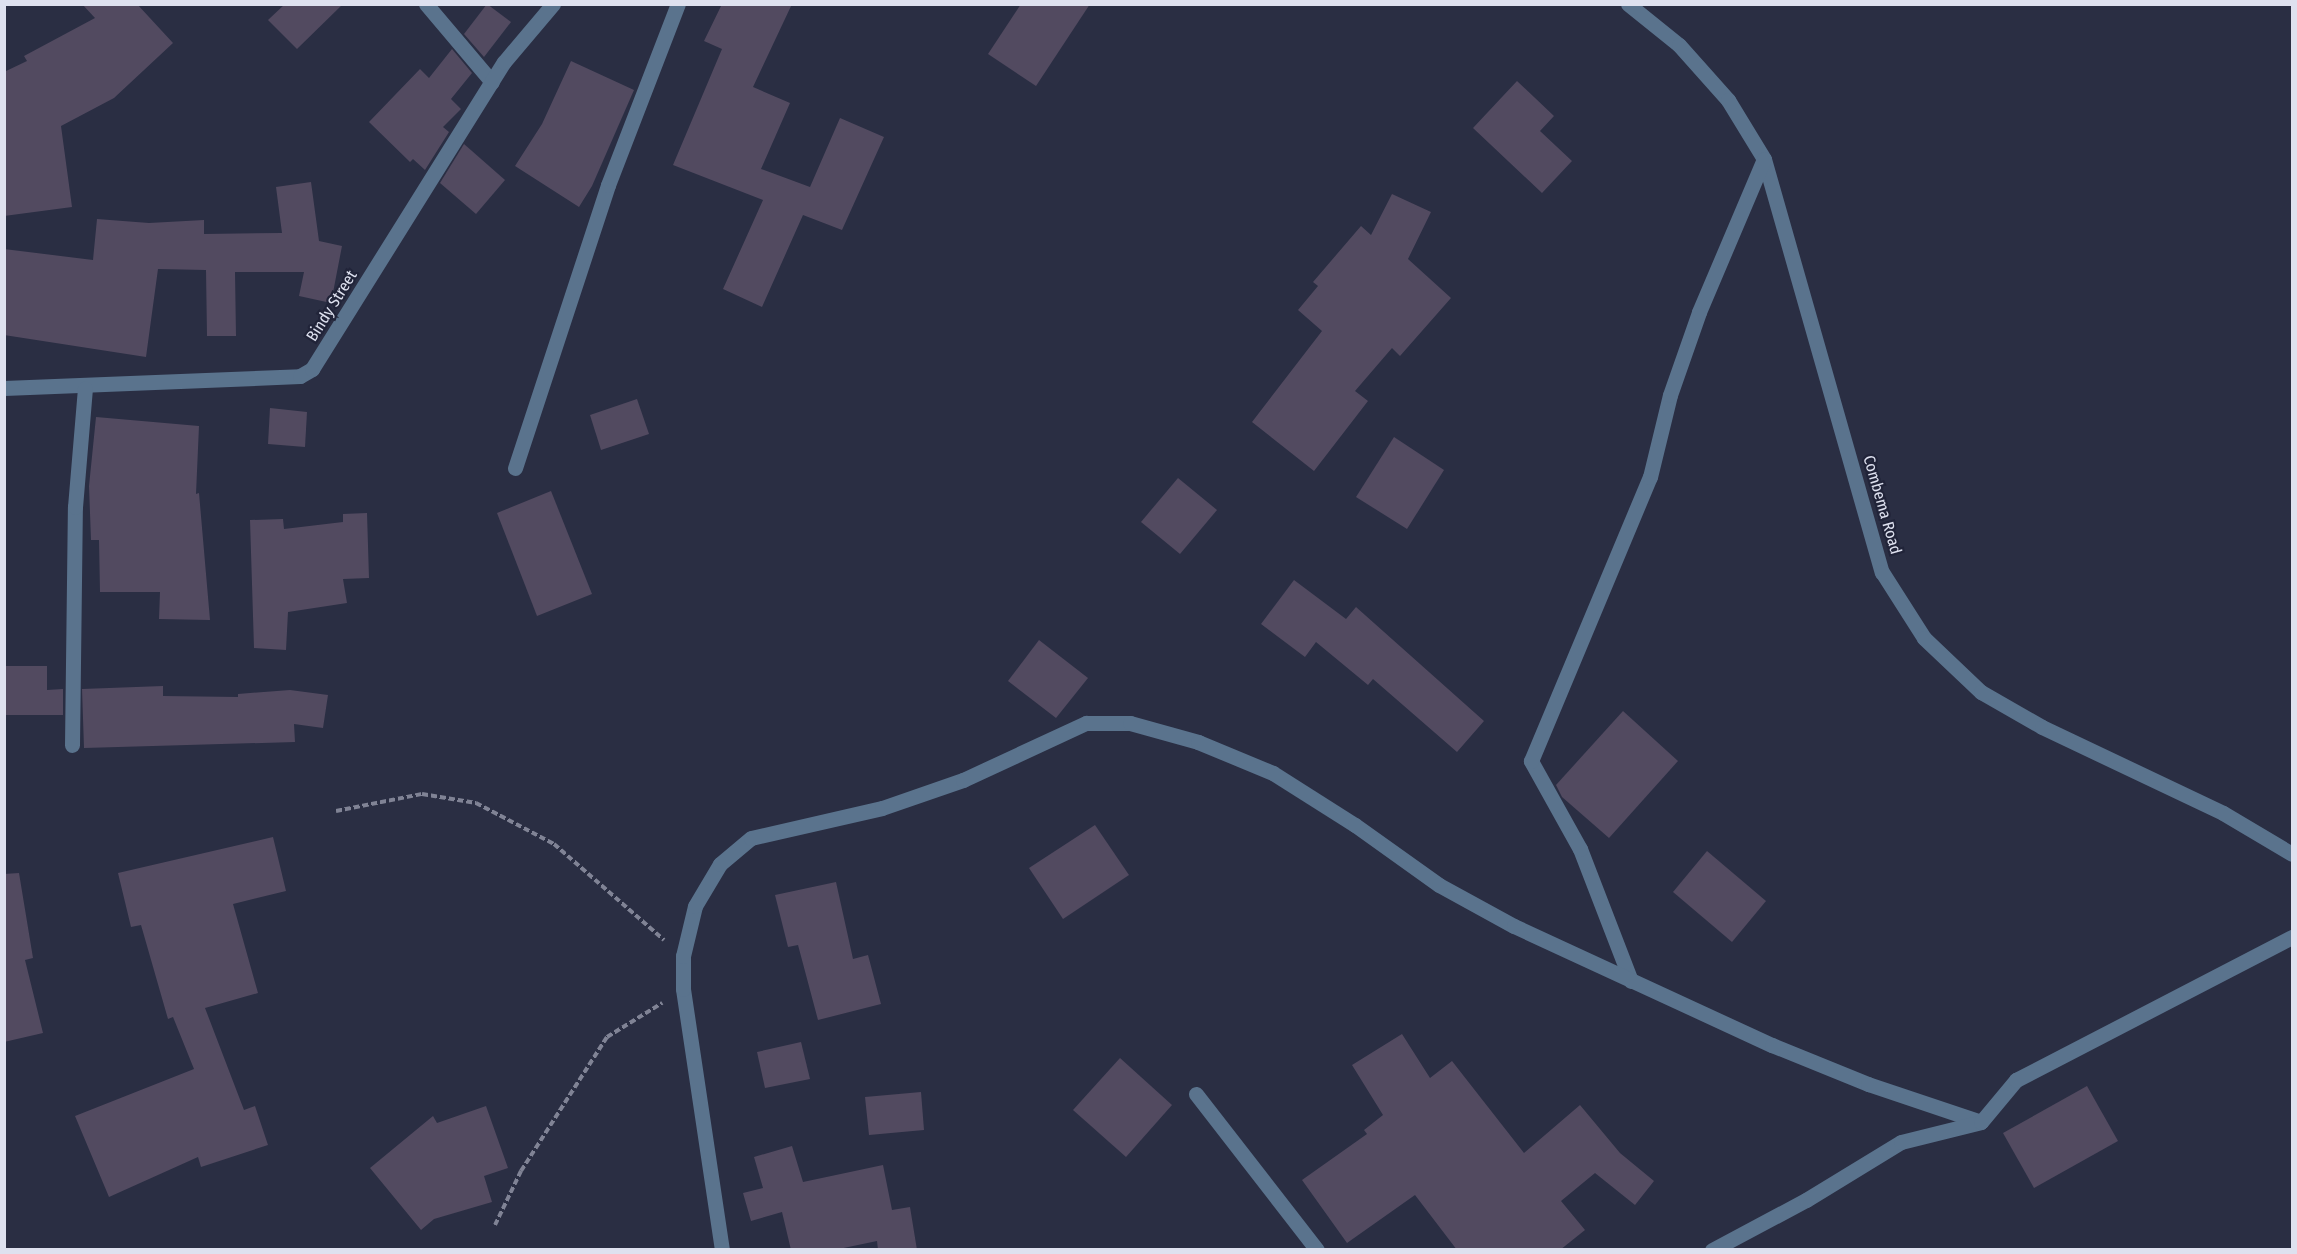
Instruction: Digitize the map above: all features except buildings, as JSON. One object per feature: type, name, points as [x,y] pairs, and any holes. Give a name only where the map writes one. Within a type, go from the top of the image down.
[{"type":"street","points":[[426,4],[492,82]]},
{"type":"street","name":"Bindy Street","points":[[4,388],[85,387],[300,376],[312,369],[492,82],[554,4]]},
{"type":"street","points":[[515,468],[608,185],[678,4]]},
{"type":"street","name":"Combema Road","points":[[1628,4],[1678,45],[1728,100],[1764,159],[1882,572],[1924,638],[1981,692],[2042,727],[2223,813],[2292,854]]},
{"type":"street","points":[[1631,981],[1580,849],[1531,761],[1650,477],[1670,394],[1699,312],[1764,159]]},
{"type":"street","points":[[72,744],[75,507],[85,387]]},
{"type":"street","points":[[723,1250],[683,989],[682,956],[695,906],[720,864],[751,838],[882,808],[952,784],[1086,723],[1130,723],[1198,742],[1273,773],[1355,825],[1439,885],[1514,926],[1631,981],[1868,1084],[1981,1122]]},
{"type":"street","points":[[1712,1250],[1806,1200],[1901,1142],[1981,1122],[2016,1080],[2292,937]]},
{"type":"street","points":[[1196,1094],[1317,1250]]},
{"type":"path","points":[[336,811],[422,794],[476,803],[554,844],[682,956]]},
{"type":"path","points":[[495,1225],[521,1171],[607,1037],[683,989]]}]
